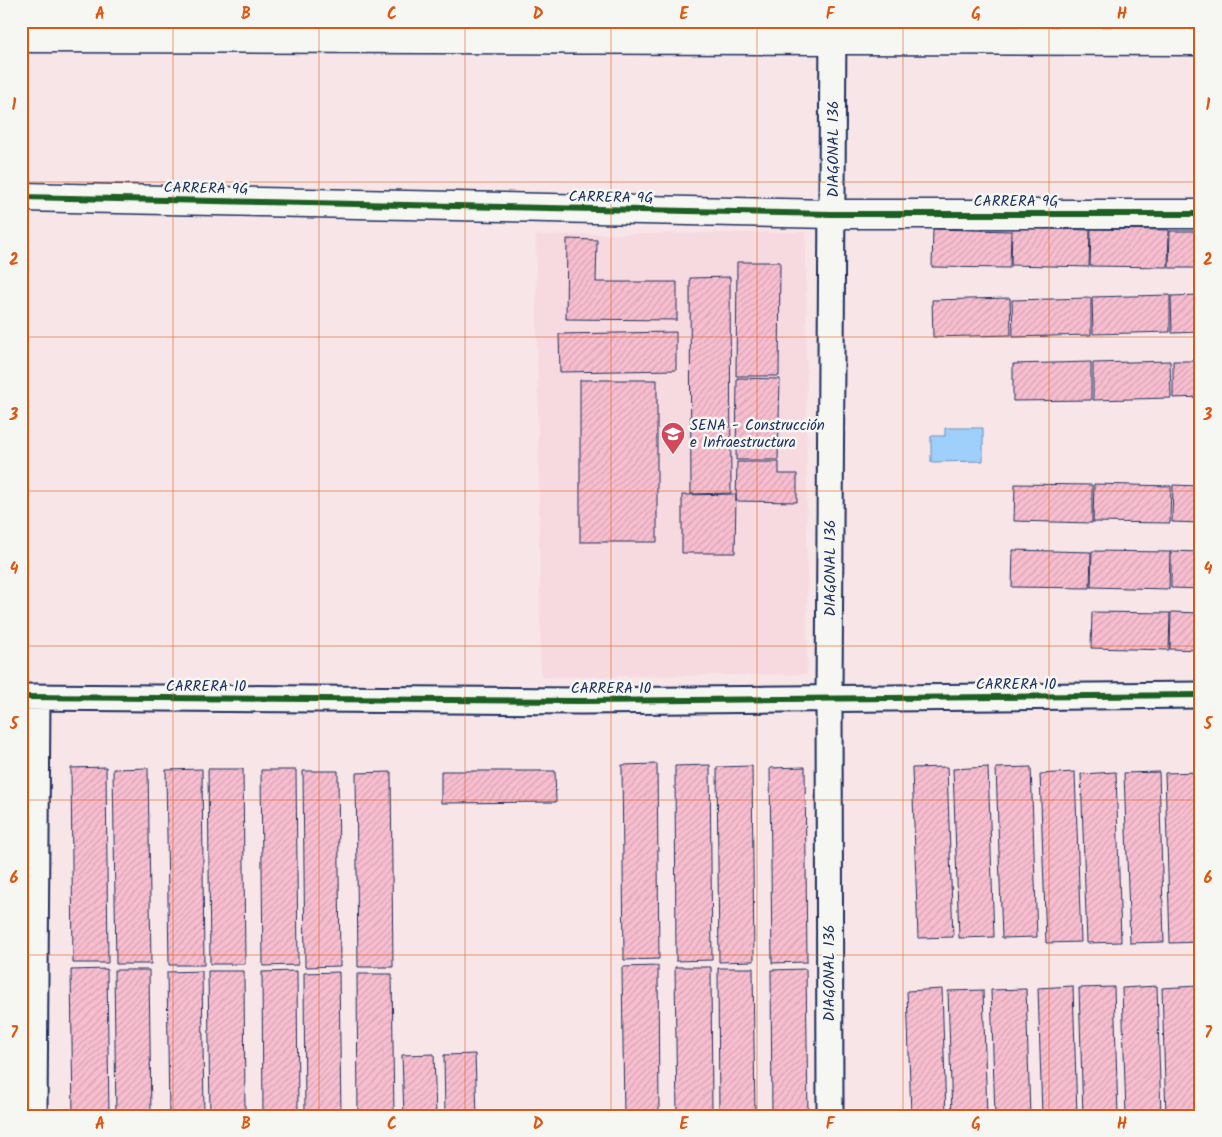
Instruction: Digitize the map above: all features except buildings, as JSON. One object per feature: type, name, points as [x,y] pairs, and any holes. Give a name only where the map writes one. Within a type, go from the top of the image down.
[{"type":"street","points":[[21,38],[833,30],[1201,41]]},
{"type":"street","name":"DIAGONAL 136","points":[[830,1116],[829,699],[833,30]]},
{"type":"street","name":"CARRERA 9G","points":[[21,197],[833,214],[1201,214]]},
{"type":"street","name":"CARRERA 10","points":[[29,697],[562,700],[1201,695]]},
{"type":"street","points":[[29,697],[34,1116]]},
{"type":"shaded area","name":"SENA - Construcción e Infraestructura","points":[[806,232],[807,674],[541,677],[536,235]]},
{"type":"water","points":[[945,428],[983,428],[983,461],[931,462],[931,436],[945,436]]},
{"type":"cycle path","points":[[21,197],[833,214],[1201,214]]},
{"type":"cycle path","points":[[21,697],[582,701],[1201,695]]},
{"type":"place","name":"SENA - Construcción e Infraestructura","points":[[673,455]]}]
